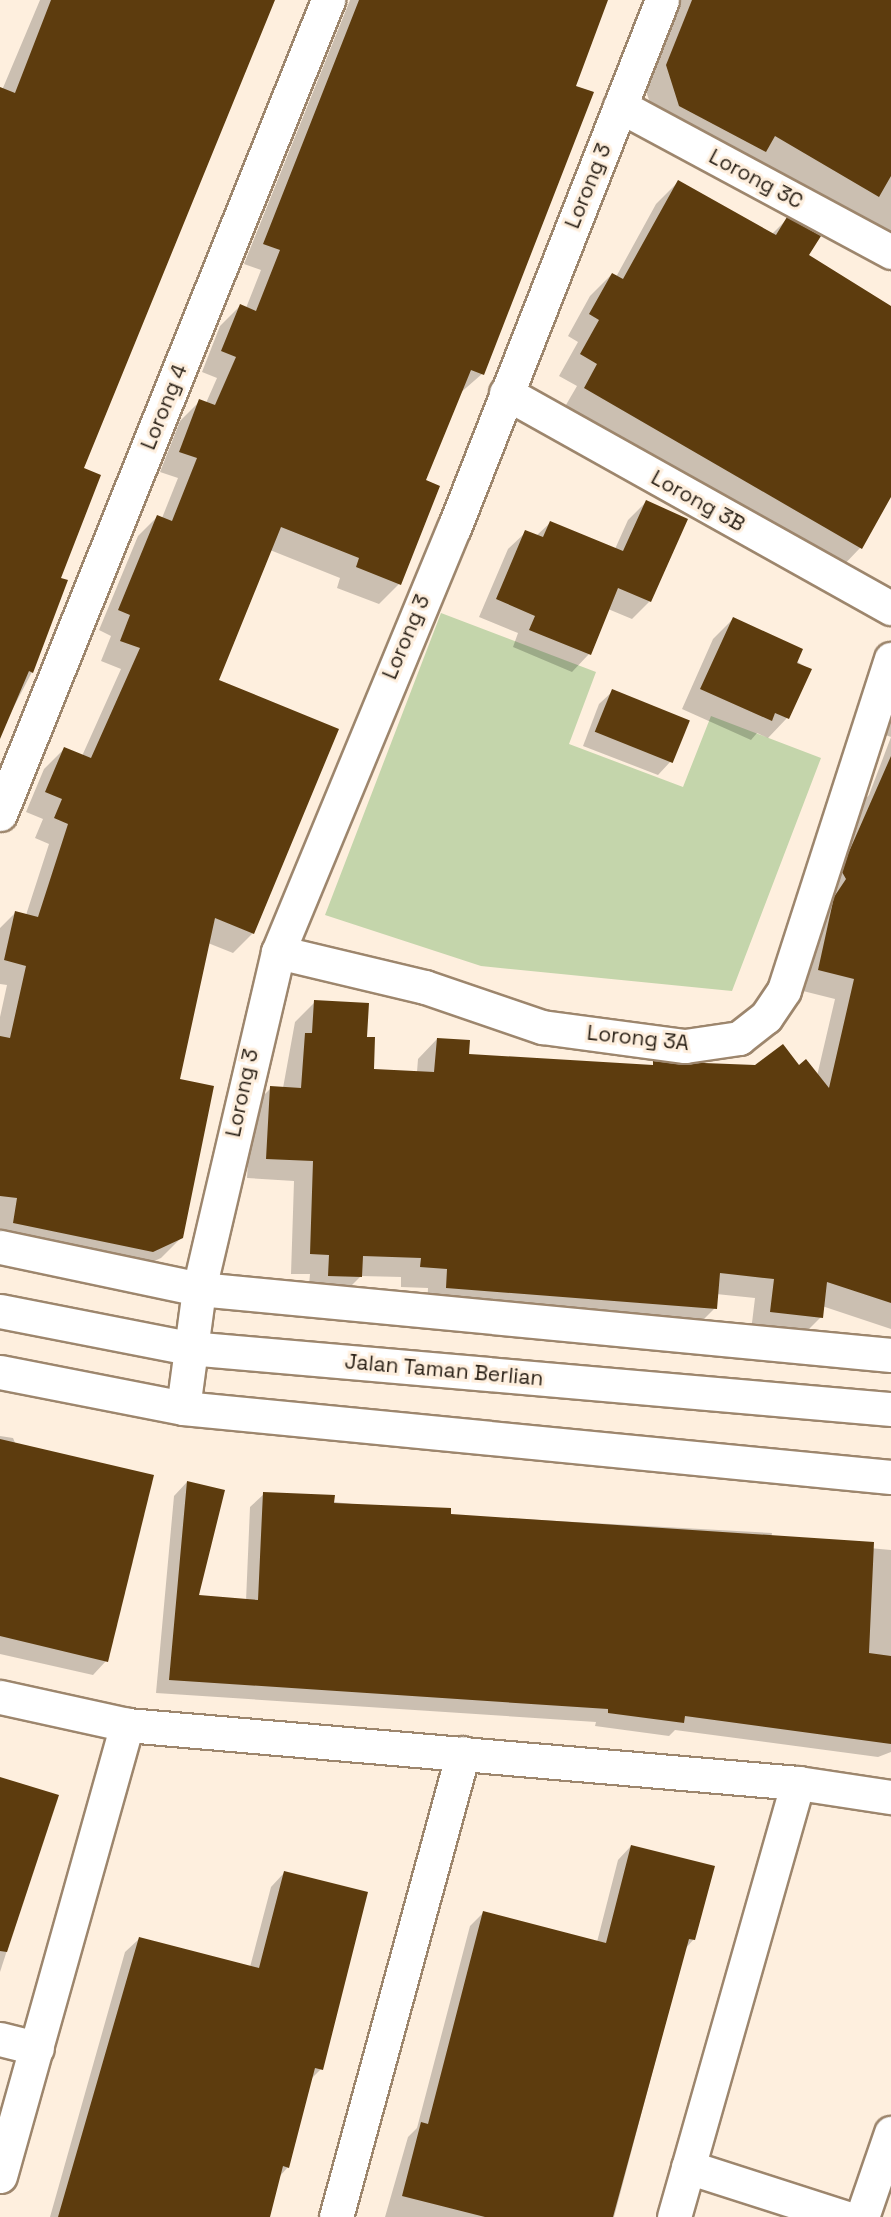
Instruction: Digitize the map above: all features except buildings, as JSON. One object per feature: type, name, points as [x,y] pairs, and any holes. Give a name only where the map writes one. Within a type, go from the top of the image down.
[{"type":"street","name":"Lorong 4","points":[[0,814],[328,0]]},
{"type":"street","name":"Lorong 3","points":[[183,1408],[189,1348],[199,1288],[278,952],[506,393],[662,0]]},
{"type":"street","name":"Lorong 3C","points":[[620,106],[891,252]]},
{"type":"street","name":"Lorong 3B","points":[[506,393],[891,608]]},
{"type":"street","name":"Lorong 3A","points":[[278,952],[425,987],[542,1027],[685,1046],[739,1038],[766,1017],[784,990],[891,659]]},
{"type":"street","points":[[0,1247],[199,1288],[891,1355]]},
{"type":"street","name":"Jalan Taman Berlian","points":[[0,1311],[189,1348],[891,1409]]},
{"type":"street","points":[[0,1372],[183,1408],[891,1477]]},
{"type":"street","points":[[0,1697],[126,1725],[798,1784],[891,1797]]},
{"type":"street","points":[[0,2176],[126,1725]]},
{"type":"street","points":[[336,2217],[462,1753]]},
{"type":"street","points":[[674,2217],[798,1784]]},
{"type":"street","points":[[0,2040],[37,2048]]},
{"type":"street","points":[[862,2217],[891,2133]]},
{"type":"street","points":[[688,2167],[844,2217]]},
{"type":"green space","points":[[441,613],[596,672],[569,744],[683,787],[711,716],[821,758],[732,991],[481,966],[325,915]]}]
